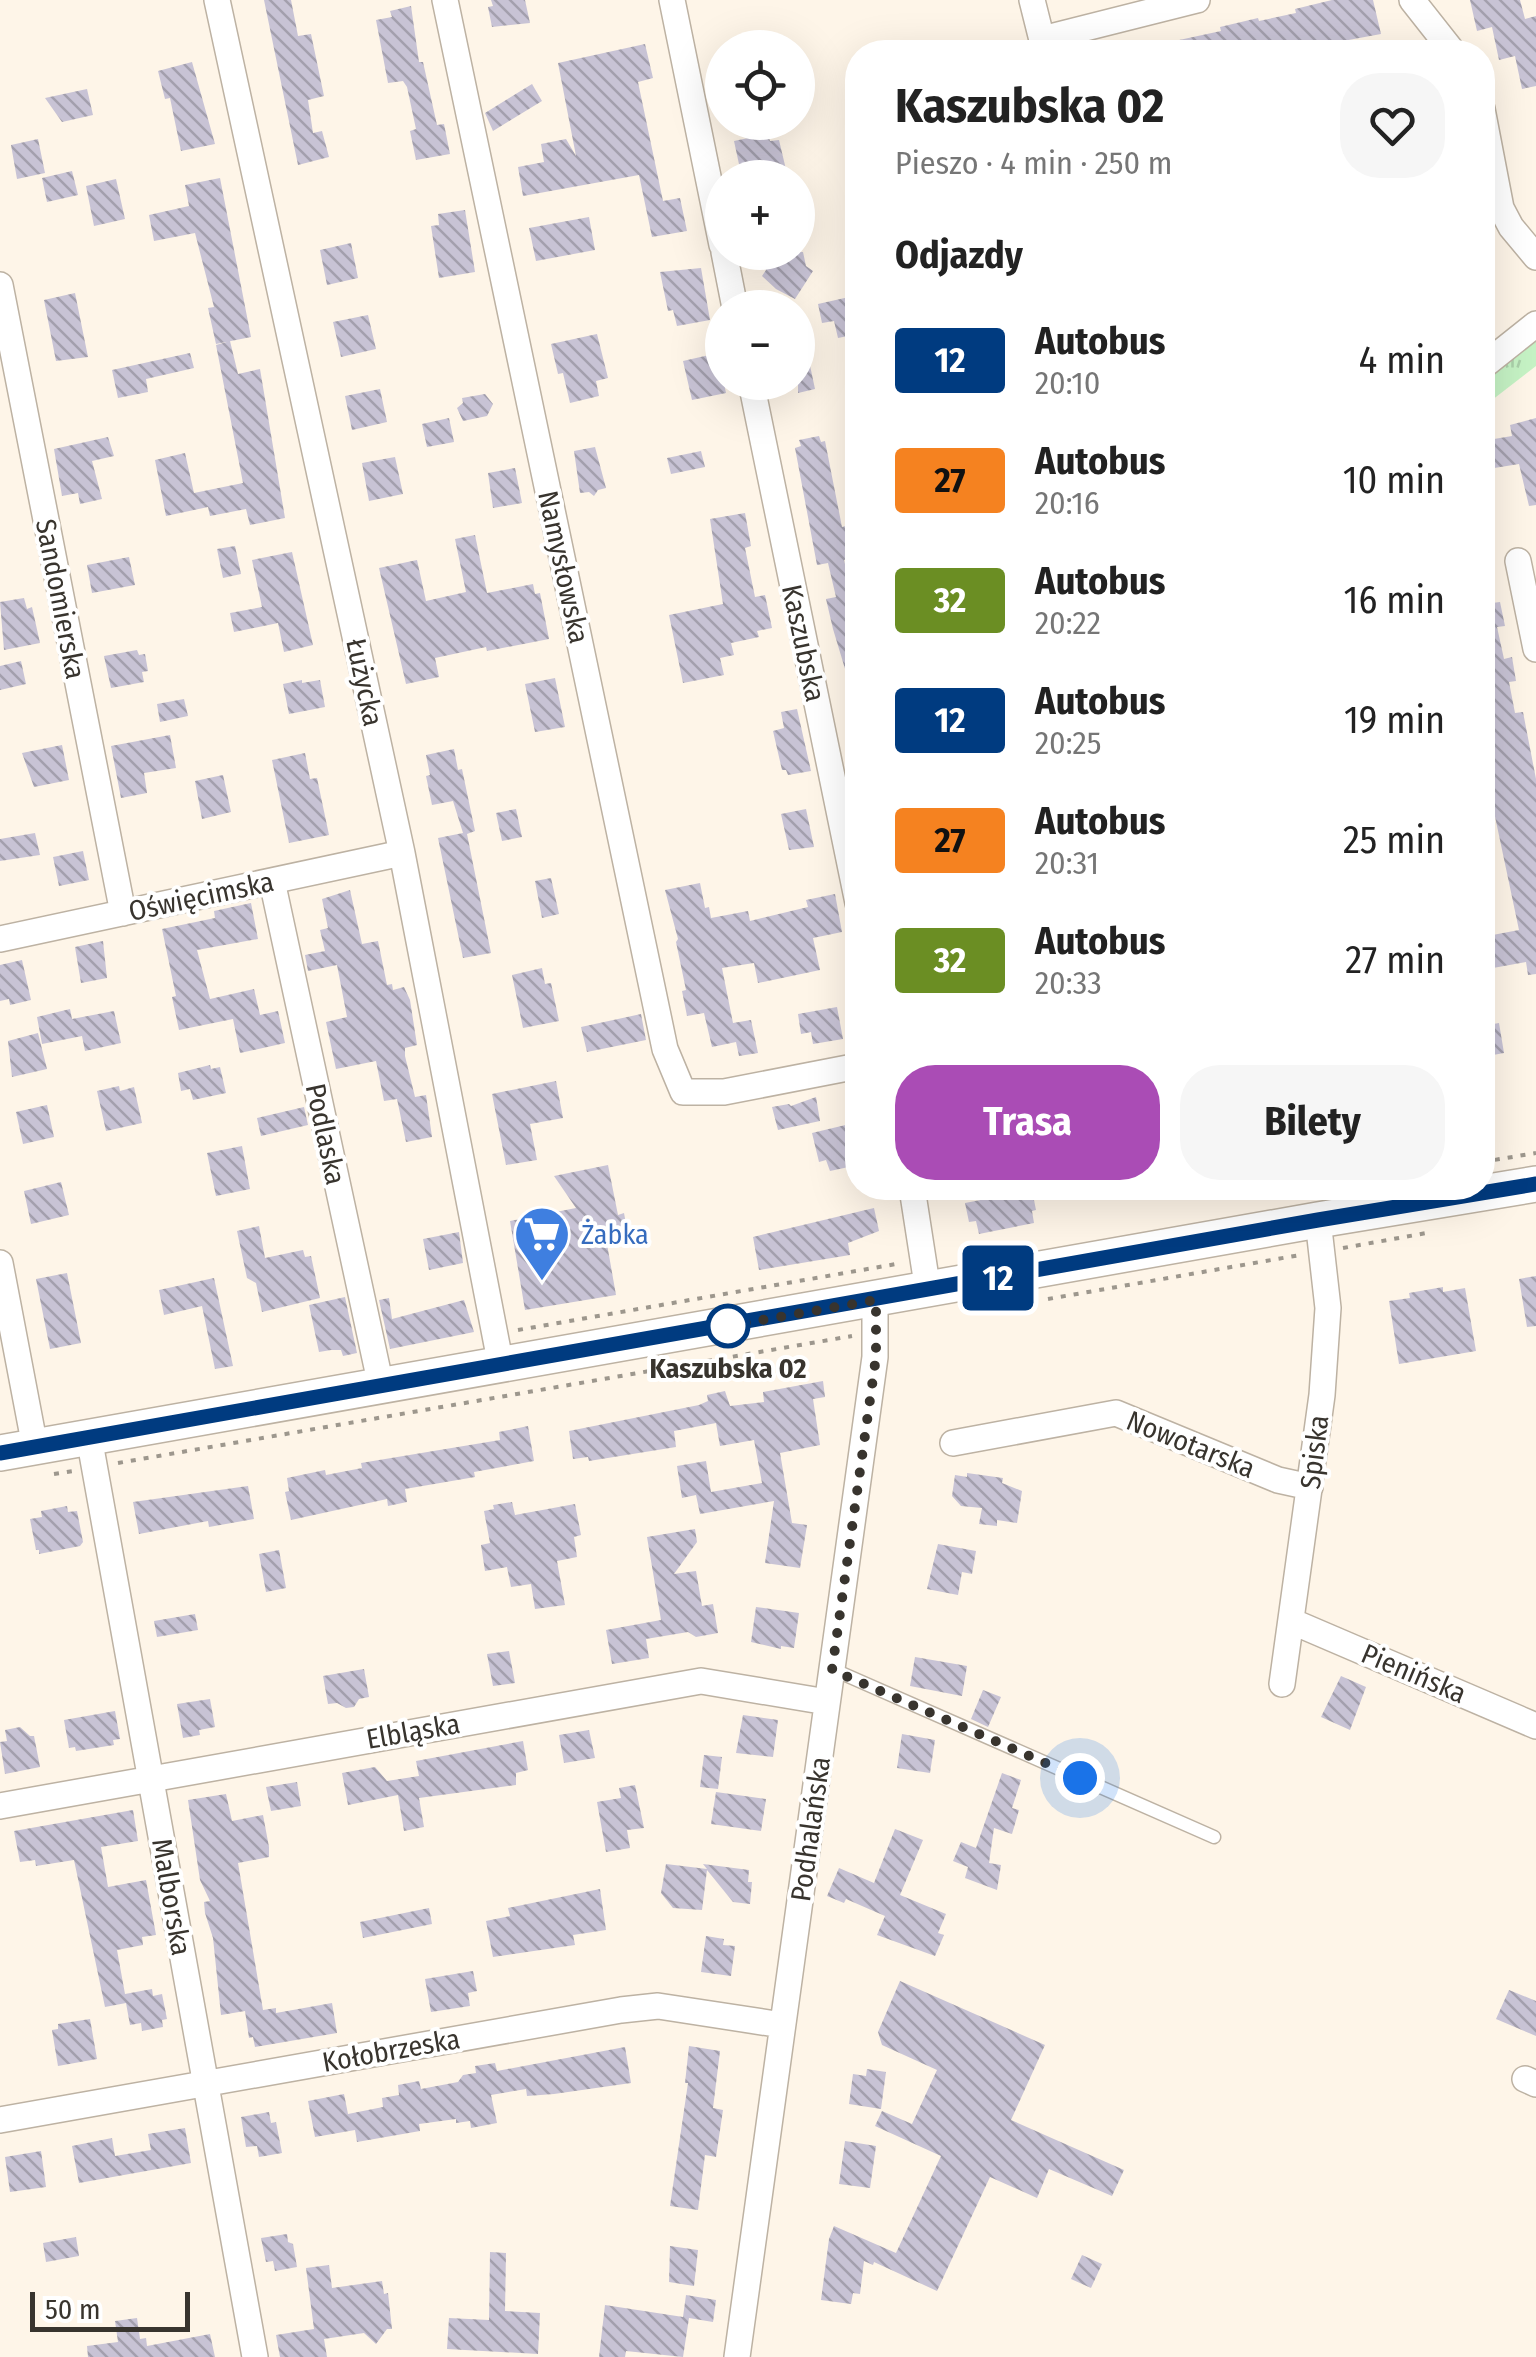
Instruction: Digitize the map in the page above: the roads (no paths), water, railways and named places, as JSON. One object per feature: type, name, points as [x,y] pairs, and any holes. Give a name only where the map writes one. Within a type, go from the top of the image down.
[{"type":"main road","points":[[1495,1194],[1536,1184]]},
{"type":"main road","points":[[0,1453],[501,1366],[876,1316],[928,1291],[1316,1236],[1468,1200]]},
{"type":"street","name":"Łużycka","points":[[218,0],[402,853],[501,1366]]},
{"type":"street","name":"Namysłowska","points":[[444,0],[665,1049],[683,1092],[724,1092],[845,1069]]},
{"type":"street","points":[[672,0],[705,161]]},
{"type":"street","points":[[1032,0],[1042,40]]},
{"type":"street","points":[[1064,40],[1197,0]]},
{"type":"street","points":[[1412,0],[1444,40]]},
{"type":"street","points":[[1495,180],[1500,208],[1536,257]]},
{"type":"street","name":"Sandomierska","points":[[0,286],[122,913]]},
{"type":"street","points":[[1495,357],[1536,324]]},
{"type":"street","name":"Kaszubska","points":[[755,400],[845,797]]},
{"type":"street","points":[[1518,562],[1536,649]]},
{"type":"street","name":"Oświęcimska","points":[[0,940],[402,853]]},
{"type":"street","name":"Podlaska","points":[[272,881],[381,1386]]},
{"type":"street","points":[[914,1200],[928,1291]]},
{"type":"street","name":"Spiska","points":[[1282,1684],[1310,1487],[1328,1308],[1316,1236]]},
{"type":"street","points":[[0,1263],[35,1447]]},
{"type":"street","name":"Podhalańska","points":[[736,2357],[876,1357],[876,1316]]},
{"type":"street","name":"Nowotarska","points":[[954,1443],[1116,1413],[1278,1480],[1310,1487]]},
{"type":"street","name":"Malborska","points":[[89,1437],[255,2357]]},
{"type":"street","name":"Pienińska","points":[[1292,1620],[1536,1726]]},
{"type":"street","name":"Elbląska","points":[[0,1806],[701,1681],[827,1702]]},
{"type":"street","name":"Kołobrzeska","points":[[0,2120],[658,2006],[782,2025]]},
{"type":"lane","points":[[832,1670],[1214,1837]]},
{"type":"place","name":"Żabka","points":[[542,1283]]},
{"type":"place","name":"Kaszubska 02","points":[[728,1326]]}]
